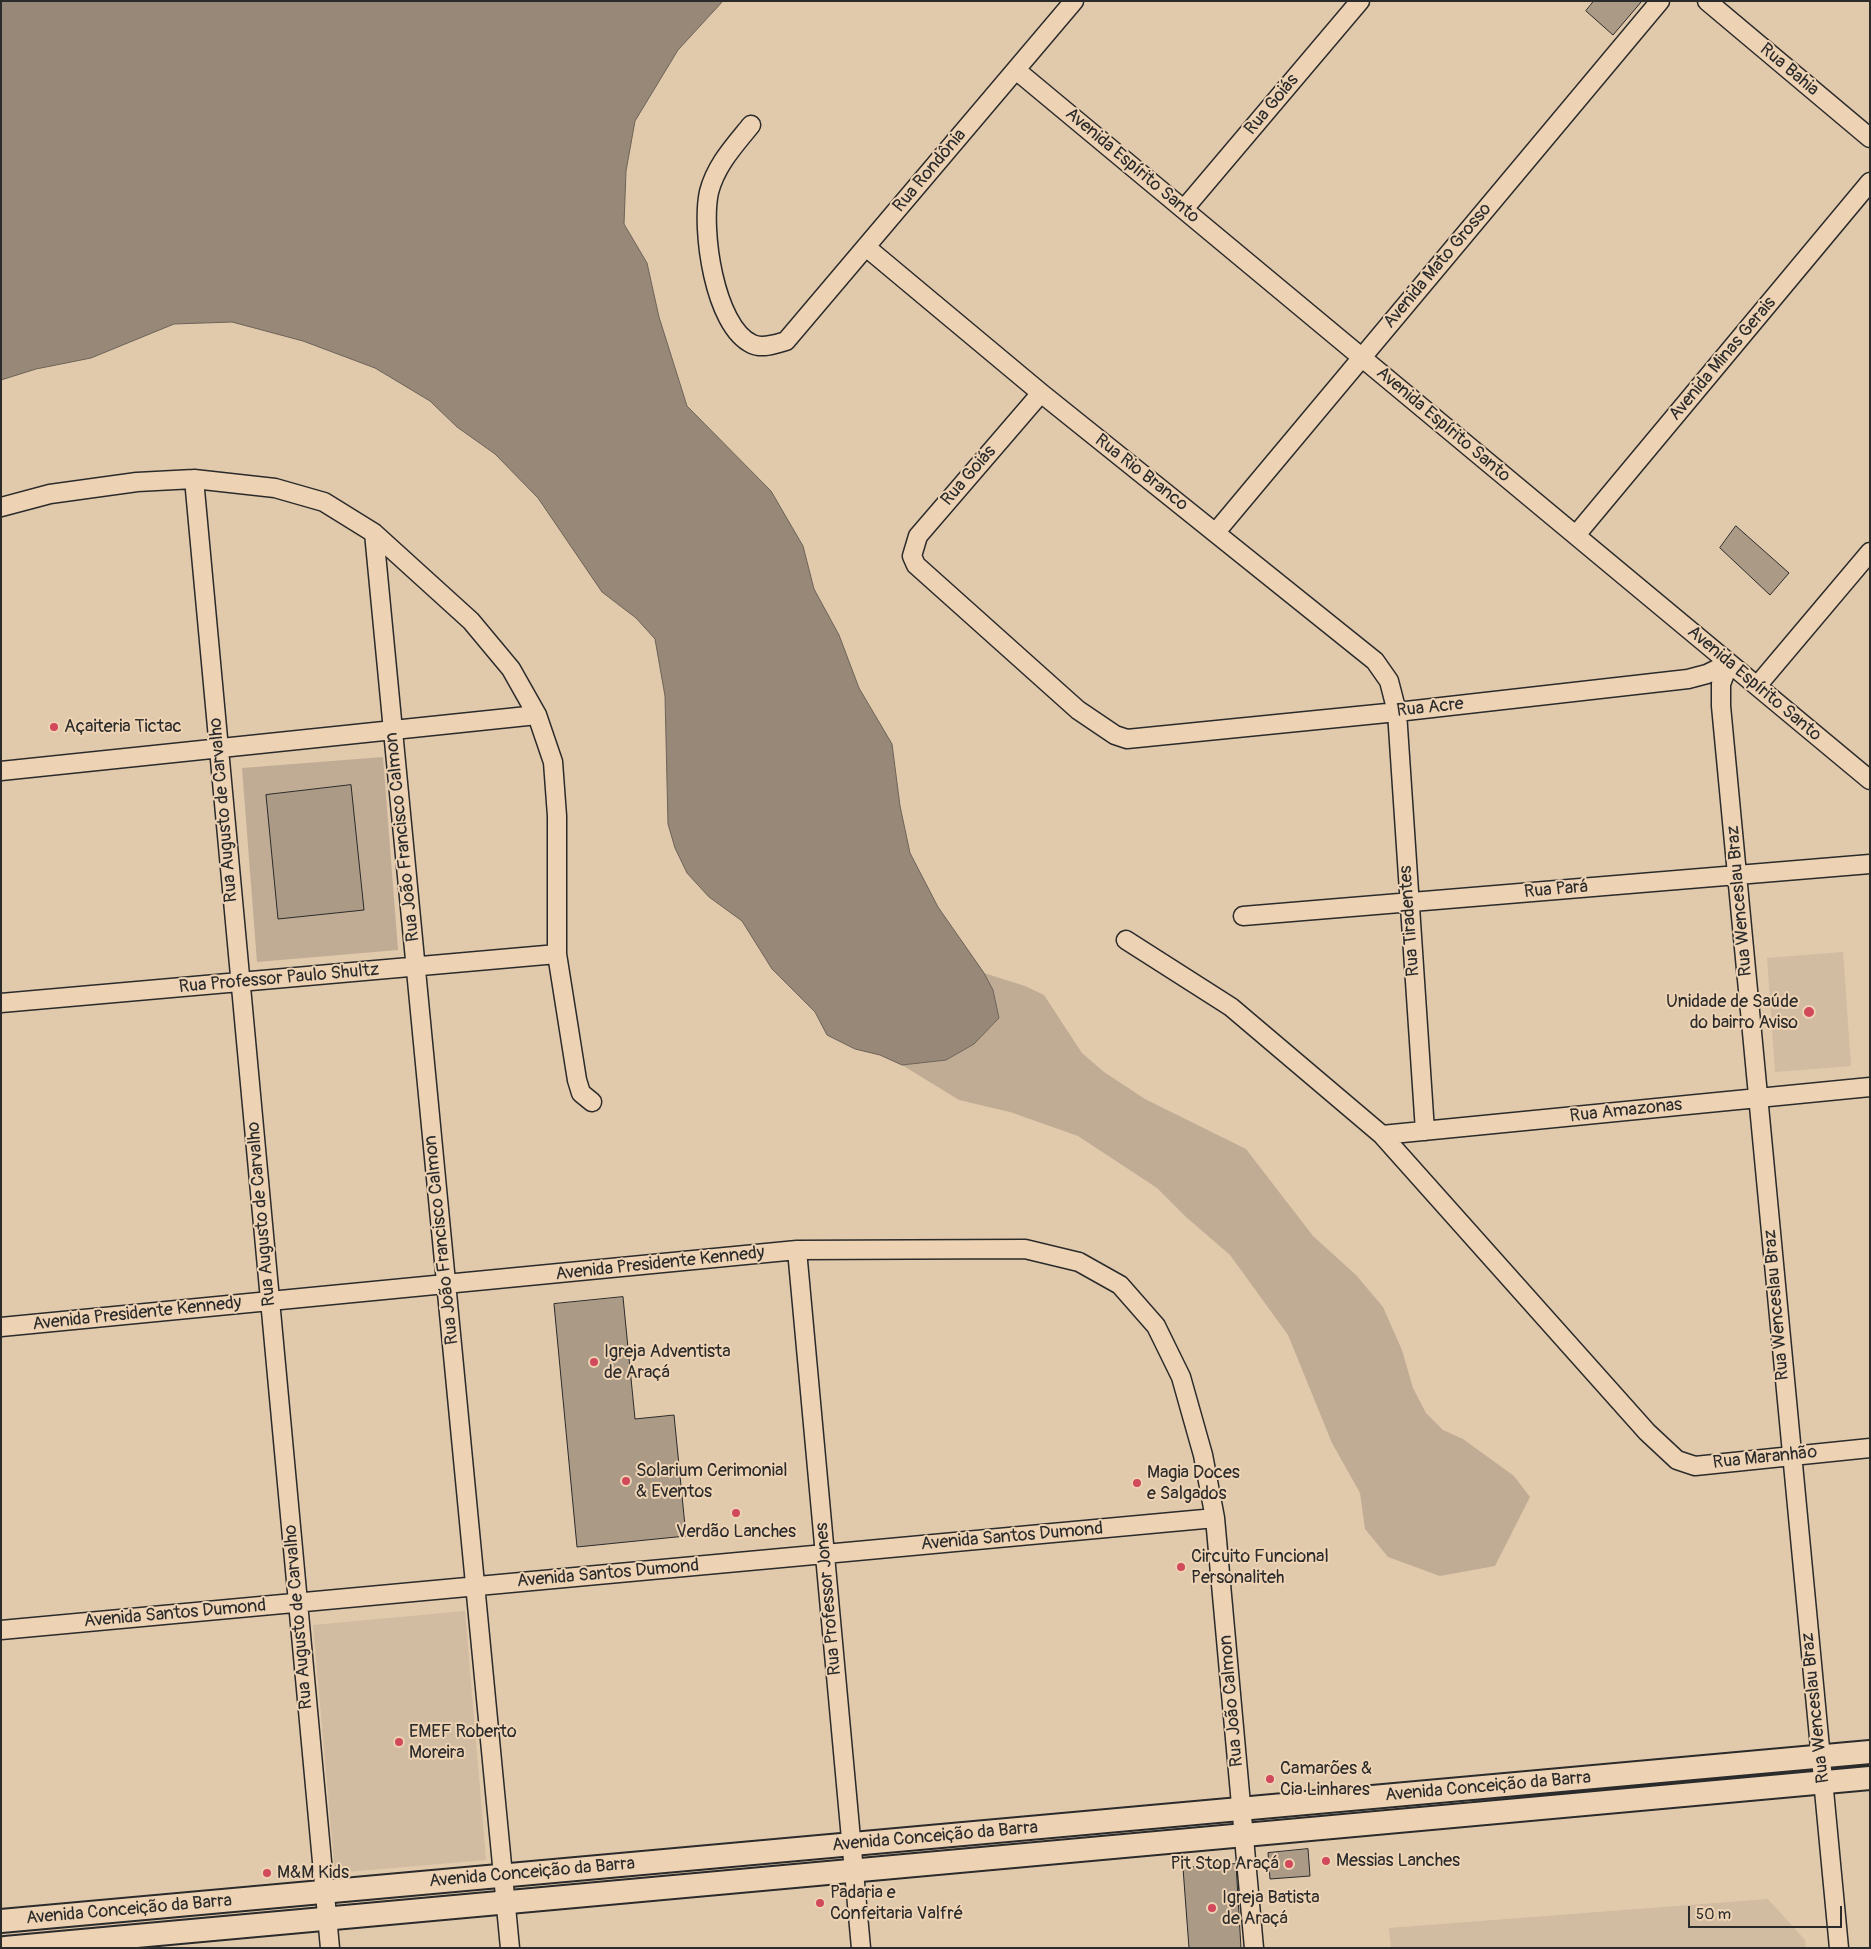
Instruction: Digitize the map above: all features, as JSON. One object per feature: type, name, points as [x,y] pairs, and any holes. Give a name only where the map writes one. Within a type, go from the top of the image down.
[{"type":"street","name":"Rua Rondônia","points":[[751,124],[720,162],[709,192],[706,230],[710,267],[725,310],[740,335],[753,345],[769,346],[786,341],[1074,1]]},
{"type":"street","name":"Rua Goiás","points":[[1184,209],[1360,1]]},
{"type":"street","name":"Avenida Mato Grosso","points":[[1216,532],[1660,1]]},
{"type":"street","name":"Rua Bahia","points":[[1707,1],[1870,138]]},
{"type":"street","name":"Avenida Espírito Santo","points":[[1016,70],[1870,780]]},
{"type":"street","name":"Avenida Minas Gerais","points":[[1576,535],[1870,182]]},
{"type":"street","name":"Rua Rio Branco","points":[[866,247],[1041,393],[1375,661],[1389,681],[1396,712]]},
{"type":"street","name":"Rua Goiás","points":[[1041,393],[918,536],[912,556],[916,565],[1078,710],[1115,735],[1126,739]]},
{"type":"street","points":[[1,507],[50,494],[137,482],[194,480],[275,488],[324,502],[374,533],[471,621],[511,669],[537,715],[553,762],[557,816],[557,954],[577,1080],[582,1092],[592,1102]]},
{"type":"street","name":"Rua Augusto de Carvalho","points":[[194,480],[330,1948]]},
{"type":"street","name":"Rua João Francisco Calmon","points":[[374,533],[510,1948]]},
{"type":"street","points":[[1757,686],[1870,552]]},
{"type":"street","name":"Rua Acre","points":[[1126,739],[1396,712],[1688,679],[1707,674],[1730,663]]},
{"type":"street","name":"Rua Wenceslau Braz","points":[[1730,663],[1721,684],[1721,706],[1839,1948]]},
{"type":"street","name":"Rua Tiradentes","points":[[1396,712],[1425,1131]]},
{"type":"street","points":[[1,771],[537,715]]},
{"type":"street","name":"Rua Pará","points":[[1243,916],[1870,864]]},
{"type":"street","name":"Rua Maranhão","points":[[1126,940],[1231,1007],[1382,1135],[1677,1460],[1695,1466],[1870,1448]]},
{"type":"street","name":"Rua Professor Paulo Shultz","points":[[1,1003],[557,954]]},
{"type":"street","name":"Rua Amazonas","points":[[1382,1135],[1870,1087]]},
{"type":"street","name":"Avenida Presidente Kennedy","points":[[1,1327],[797,1250],[1025,1249],[1080,1262],[1120,1285],[1156,1326],[1181,1377],[1203,1455]]},
{"type":"street","name":"Rua Professor Jones","points":[[797,1250],[861,1948]]},
{"type":"street","name":"Rua João Calmon","points":[[1203,1455],[1215,1518],[1254,1948]]},
{"type":"street","name":"Avenida Santos Dumond","points":[[1,1630],[1215,1518]]},
{"type":"street","name":"Avenida Conceição da Barra","points":[[1,1921],[1870,1752]]},
{"type":"street","name":"Avenida Conceição da Barra","points":[[5,1948],[1870,1778]]},
{"type":"shaded area","points":[[1,1],[723,1],[678,50],[635,121],[626,171],[624,224],[647,263],[659,317],[687,406],[771,491],[803,546],[814,589],[839,635],[859,688],[892,744],[900,806],[910,853],[938,907],[984,973],[993,990],[999,1018],[974,1044],[946,1060],[902,1065],[880,1055],[855,1049],[827,1035],[815,1012],[772,969],[742,921],[709,897],[687,873],[675,848],[668,824],[665,696],[655,639],[636,618],[602,592],[538,498],[495,454],[457,427],[430,401],[375,368],[303,341],[232,322],[174,324],[91,358],[36,369],[1,380]]},
{"type":"shaded area","points":[[383,757],[398,950],[257,962],[242,768]]},
{"type":"shaded area","name":"Unidade de Saúde do bairro Aviso","points":[[1843,952],[1851,1066],[1775,1072],[1767,958]]},
{"type":"shaded area","points":[[984,973],[1025,986],[1044,995],[1082,1053],[1104,1072],[1145,1099],[1246,1149],[1313,1236],[1356,1275],[1383,1307],[1402,1350],[1413,1388],[1426,1413],[1443,1430],[1463,1439],[1514,1476],[1530,1497],[1495,1566],[1440,1576],[1388,1557],[1365,1529],[1360,1493],[1332,1443],[1288,1335],[1230,1255],[1186,1217],[1157,1188],[1078,1136],[1010,1112],[959,1100],[902,1065],[946,1060],[974,1044],[999,1018],[993,990]]},
{"type":"shaded area","name":"EMEF Roberto Moreira","points":[[465,1611],[486,1860],[335,1873],[313,1625]]},
{"type":"shaded area","points":[[1768,1899],[1805,1940],[1806,1948],[1391,1948],[1389,1928]]},
{"type":"building","points":[[1594,1],[1642,1],[1613,35],[1586,11]]},
{"type":"building","points":[[1736,526],[1789,573],[1770,595],[1720,548]]},
{"type":"building","points":[[351,785],[364,910],[278,919],[266,795]]},
{"type":"building","name":"Solarium Cerimonial & Eventos","points":[[623,1297],[635,1419],[674,1415],[686,1536],[577,1547],[554,1304]]},
{"type":"building","name":"Pit Stop Araçá","points":[[1308,1849],[1310,1876],[1270,1879],[1268,1853]]},
{"type":"building","name":"Igreja Batista de Araçá","points":[[1236,1864],[1241,1948],[1189,1948],[1183,1868]]},
{"type":"place","name":"Açaiteria Tictac","points":[[54,727]]},
{"type":"place","name":"Unidade de Saúde do bairro Aviso","points":[[1809,1012]]},
{"type":"place","name":"Igreja Adventista de Araçá","points":[[594,1362]]},
{"type":"place","name":"Solarium Cerimonial & Eventos","points":[[626,1481]]},
{"type":"place","name":"Magia Doces e Salgados","points":[[1137,1483]]},
{"type":"place","name":"Verdão Lanches","points":[[736,1513]]},
{"type":"place","name":"Circuito Funcional Personaliteh","points":[[1181,1567]]},
{"type":"place","name":"EMEF Roberto Moreira","points":[[399,1742]]},
{"type":"place","name":"Camarões & Cia Linhares","points":[[1270,1779]]},
{"type":"place","name":"Messias Lanches","points":[[1326,1861]]},
{"type":"place","name":"Pit Stop Araçá","points":[[1289,1864]]},
{"type":"place","name":"M&M Kids","points":[[267,1873]]},
{"type":"place","name":"Padaria e Confeitaria Valfré","points":[[820,1903]]},
{"type":"place","name":"Igreja Batista de Araçá","points":[[1212,1908]]}]
